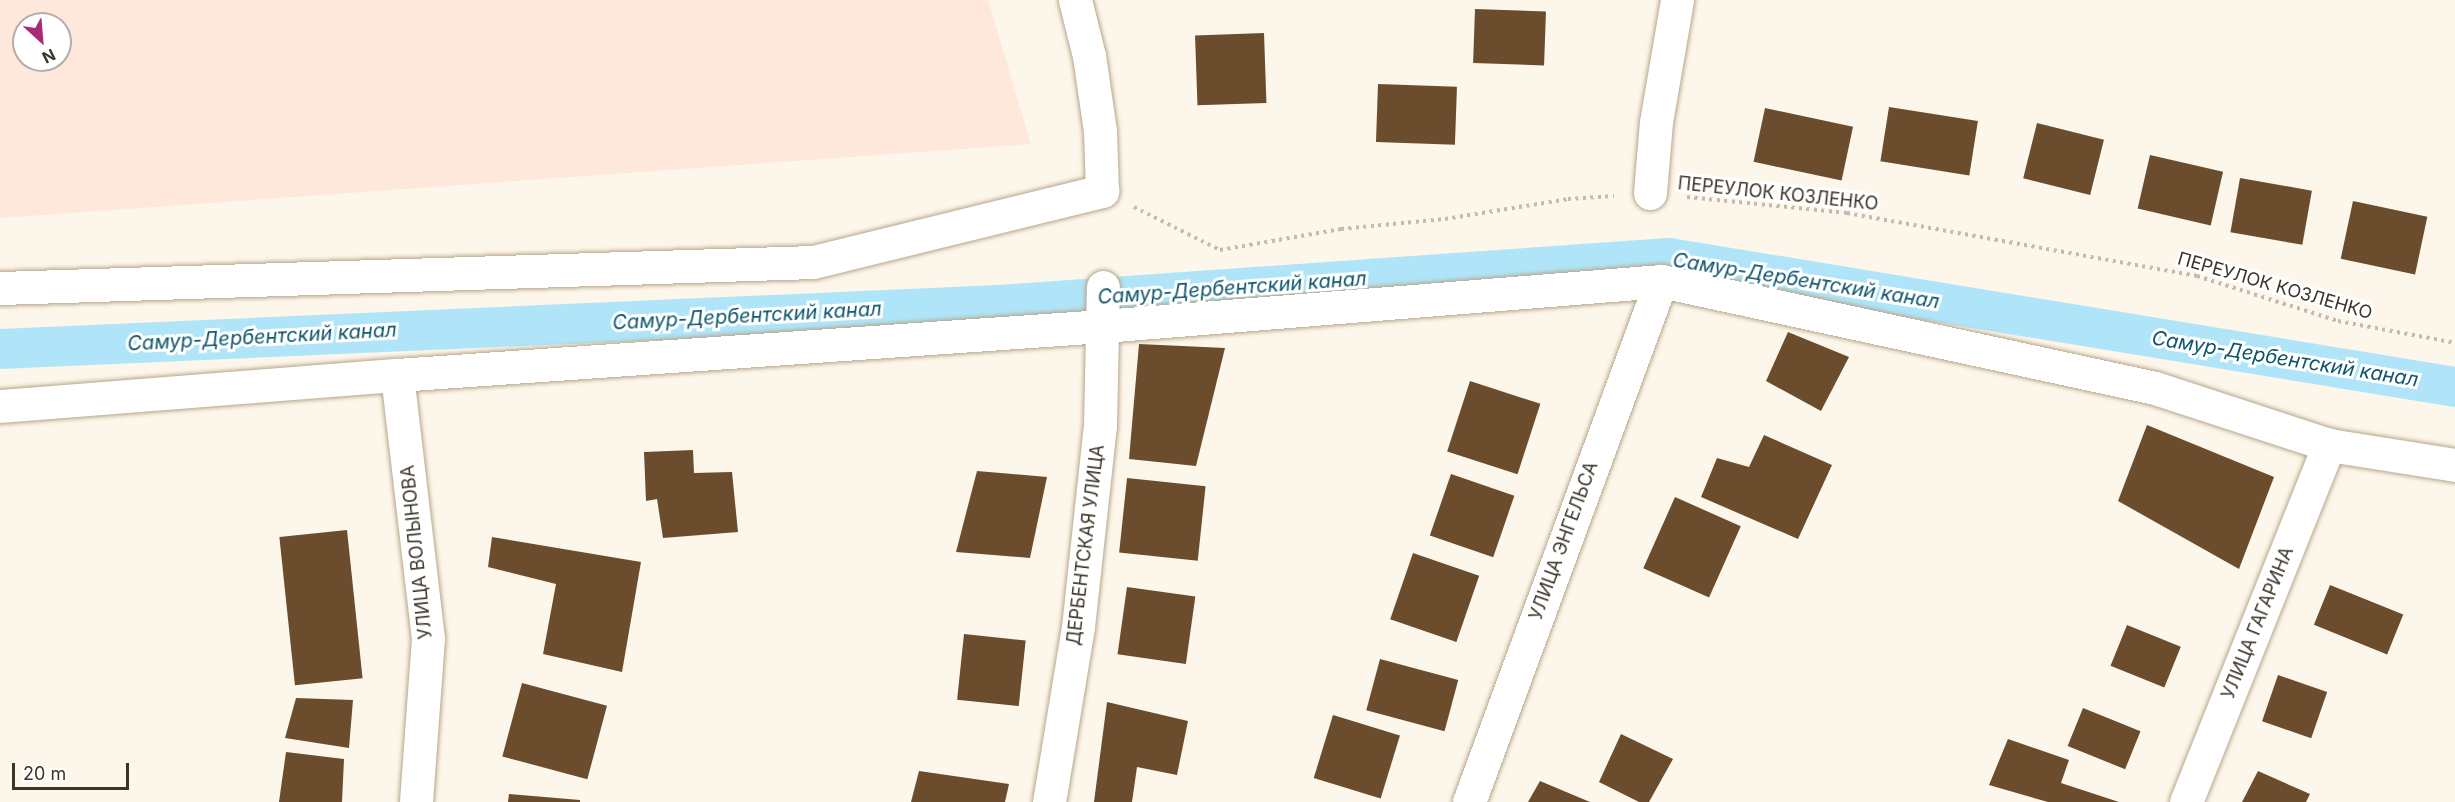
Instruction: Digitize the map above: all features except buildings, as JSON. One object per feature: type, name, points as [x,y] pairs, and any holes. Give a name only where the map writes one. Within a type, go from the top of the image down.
[{"type":"street","points":[[0,288],[813,262],[1102,191],[1100,131],[1089,56],[1076,0]]},
{"type":"street","points":[[1650,193],[1656,122],[1677,0]]},
{"type":"street","points":[[0,406],[397,375],[1103,326],[1661,281],[2155,388],[2329,445],[2455,465]]},
{"type":"street","name":"УЛИЦА ЭНГЕЛЬСА","points":[[1469,802],[1661,281]]},
{"type":"street","name":"ДЕРБЕНТСКАЯ УЛИЦА","points":[[1049,802],[1078,627],[1100,426],[1103,287]]},
{"type":"street","name":"УЛИЦА ВОЛЫНОВА","points":[[397,375],[428,638],[416,802]]},
{"type":"street","name":"УЛИЦА ГАГАРИНА","points":[[2186,802],[2329,445]]},
{"type":"path","name":"ПЕРЕУЛОК КОЗЛЕНКО","points":[[1102,191],[1220,250],[1341,229],[1445,219],[1568,199],[1650,193],[1847,213],[2197,276],[2338,321],[2455,343]]},
{"type":"shaded area","points":[[0,0],[988,0],[1031,144],[0,218]]},
{"type":"waterway","name":"Самур-Дербентский канал","points":[[0,349],[998,305],[1669,258],[2455,387]]}]
